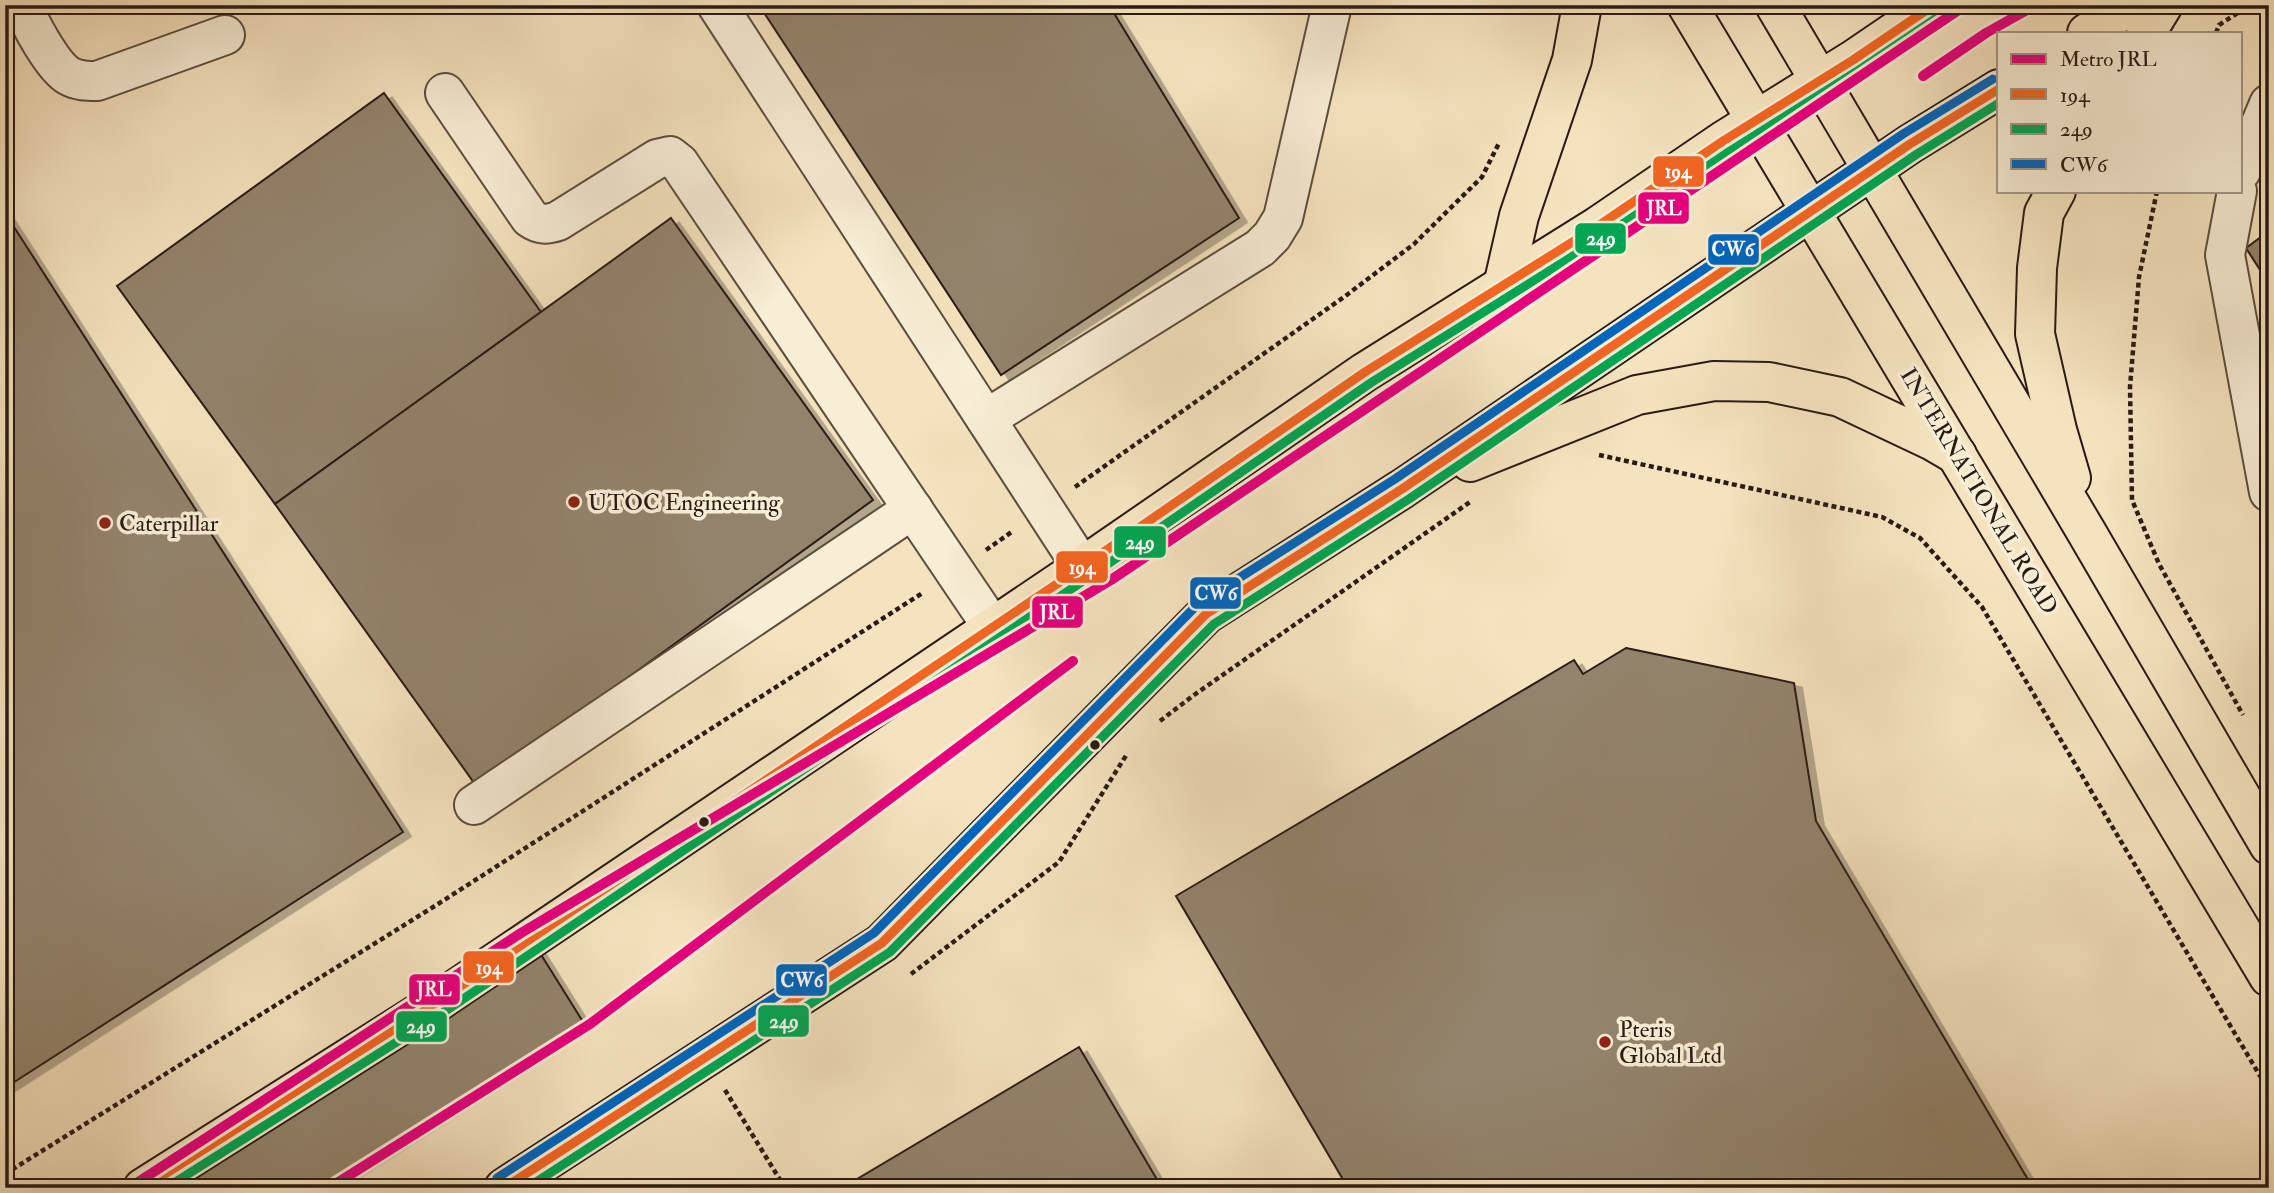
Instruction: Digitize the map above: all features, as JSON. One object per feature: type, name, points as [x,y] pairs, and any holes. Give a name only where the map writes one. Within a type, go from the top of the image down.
[{"type":"main road","points":[[1503,286],[1519,216],[1572,60],[1582,5]]},
{"type":"main road","name":"INTERNATIONAL ROAD","points":[[1687,5],[2269,977]]},
{"type":"main road","points":[[1774,5],[2269,845]]},
{"type":"main road","points":[[142,1188],[434,1004],[993,628],[1365,372],[1598,226],[1934,5]]},
{"type":"main road","points":[[2089,32],[2131,5]]},
{"type":"main road","points":[[2147,32],[2163,5]]},
{"type":"main road","points":[[505,1188],[882,943],[1206,614],[1402,489],[1872,170],[1997,90]]},
{"type":"main road","points":[[2056,192],[2045,213],[2038,268],[2035,334],[2057,430],[2087,533]]},
{"type":"main road","points":[[1402,489],[1637,395],[1714,381],[1769,382],[1840,397],[1933,441],[1959,457]]},
{"type":"lane","points":[[23,5],[32,30],[67,75],[80,81],[97,81],[225,35]]},
{"type":"lane","points":[[717,5],[1082,567]]},
{"type":"lane","points":[[986,419],[1260,248],[1272,236],[1283,218],[1332,5]]},
{"type":"lane","points":[[445,93],[530,218],[538,223],[558,221],[664,156],[670,156],[678,163],[993,628]]},
{"type":"lane","points":[[2242,169],[2269,104]]},
{"type":"lane","points":[[2237,192],[2225,255],[2269,492]]},
{"type":"lane","points":[[474,805],[913,509]]},
{"type":"path","points":[[2216,32],[2219,25],[2250,5]]},
{"type":"path","points":[[5,1174],[438,904],[956,572],[1344,297],[1414,244],[1482,177],[1504,133]]},
{"type":"path","points":[[2157,192],[2137,291],[2130,387],[2132,500],[2159,564],[2249,726]]},
{"type":"path","points":[[1587,452],[1882,517],[1920,538],[1982,607],[2269,1091]]},
{"type":"path","points":[[1155,725],[1479,495]]},
{"type":"path","points":[[902,981],[1059,862],[1129,751]]},
{"type":"path","points":[[721,1084],[785,1188]]},
{"type":"building","points":[[759,5],[1109,5],[1239,218],[1001,375]]},
{"type":"building","points":[[384,93],[541,312],[275,504],[117,286]]},
{"type":"building","name":"Caterpillar","points":[[5,213],[403,832],[5,1088]]},
{"type":"building","name":"UTOC Engineering","points":[[671,218],[873,500],[477,787],[275,504]]},
{"type":"building","points":[[2269,231],[2269,284],[2246,248]]},
{"type":"building","name":"Pteris Global Ltd","points":[[1626,648],[1794,683],[1816,821],[2033,1188],[1348,1188],[1176,896],[1574,660],[1583,674]]},
{"type":"building","points":[[530,937],[585,1025],[328,1188],[134,1188]]},
{"type":"building","points":[[1079,1047],[1162,1188],[842,1188]]},
{"type":"metro line","name":"JRL","points":[[129,1188],[521,933],[1111,580],[1966,5]]},
{"type":"metro line","name":"JRL","points":[[1923,76],[1986,33],[2036,5]]},
{"type":"metro line","name":"JRL","points":[[329,1188],[590,1024],[1073,661]]},
{"type":"transit line","name":"194","points":[[143,1188],[434,1004],[1082,567],[1365,372],[1598,226],[1723,141],[1853,60],[1934,5]]},
{"type":"transit line","name":"249","points":[[166,1188],[441,1014],[1089,577],[1372,382],[1605,236],[1730,151],[1941,15]]},
{"type":"transit line","name":"CW6","points":[[497,1178],[874,933],[1198,604],[1395,479],[1903,134],[1993,79]]},
{"type":"transit line","name":"194","points":[[504,1188],[882,943],[1206,614],[1402,489],[1910,144],[1997,90]]},
{"type":"transit line","name":"249","points":[[527,1188],[890,952],[1214,624],[1409,499],[1917,154],[1997,104]]},
{"type":"place","name":"UTOC Engineering","points":[[574,502]]},
{"type":"place","name":"Caterpillar","points":[[105,523]]},
{"type":"place","name":"Pteris Global Ltd","points":[[1605,1042]]}]
